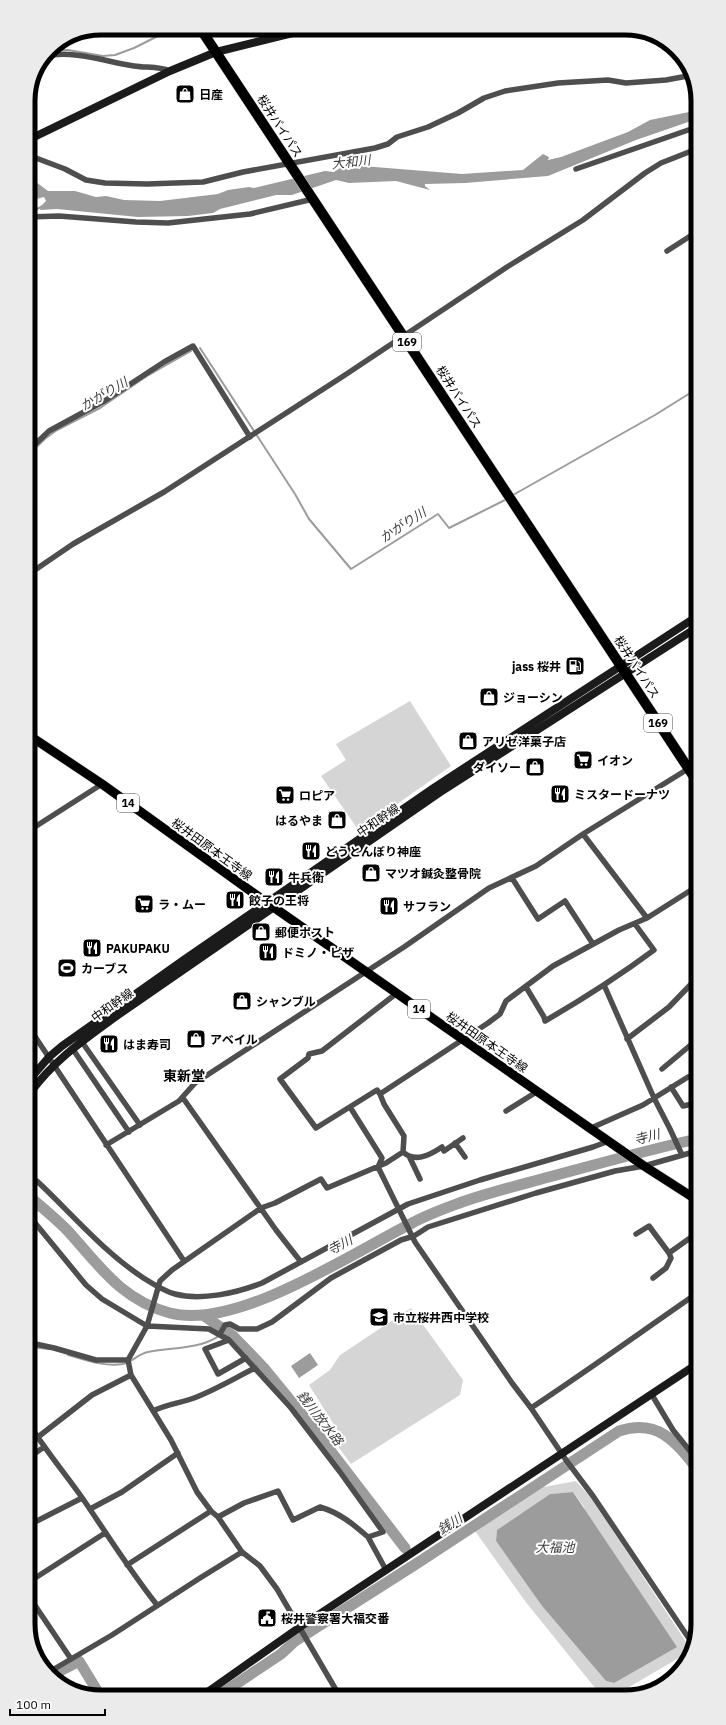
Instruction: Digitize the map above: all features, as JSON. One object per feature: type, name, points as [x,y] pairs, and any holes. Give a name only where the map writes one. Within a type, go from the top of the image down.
[{"type":"highway","name":"桜井バイパス","points":[[205,35],[622,669],[691,765]]},
{"type":"main road","points":[[35,137],[170,71],[216,52],[285,35]]},
{"type":"main road","name":"中和幹線","points":[[35,1074],[49,1057],[114,1008],[439,793],[691,621]]},
{"type":"main road","name":"中和幹線","points":[[622,669],[691,631]]},
{"type":"main road","name":"桜井田原本王寺線","points":[[35,739],[102,784],[270,905],[538,1092],[691,1196]]},
{"type":"main road","name":"中和幹線","points":[[35,1087],[53,1066],[72,1048],[270,905]]},
{"type":"main road","points":[[211,1690],[303,1632],[386,1570],[564,1457],[691,1368]]},
{"type":"street","points":[[54,55],[77,56],[136,67],[161,67],[170,71]]},
{"type":"street","points":[[35,158],[65,169],[86,180],[105,183],[147,184],[203,182],[243,172],[292,167],[375,148],[388,144],[397,137],[458,113],[484,98],[505,91],[558,83],[608,80],[626,83],[686,77]]},
{"type":"street","points":[[576,169],[691,129]]},
{"type":"street","points":[[35,570],[73,544],[164,492],[507,267],[584,220],[645,173],[661,163],[691,151]]},
{"type":"street","points":[[35,215],[168,223],[250,214],[310,195]]},
{"type":"street","points":[[667,251],[691,236]]},
{"type":"street","points":[[35,444],[49,430],[106,400],[164,362],[193,346],[250,437]]},
{"type":"street","points":[[106,1145],[130,1132],[183,1098],[195,1083],[366,972],[489,888],[536,866],[583,834],[691,767]]},
{"type":"street","points":[[35,827],[102,784]]},
{"type":"street","points":[[583,834],[647,918]]},
{"type":"street","points":[[512,878],[538,919],[565,901],[593,944]]},
{"type":"street","points":[[380,1094],[500,1014],[506,1001],[553,966],[619,930],[647,918],[691,890]]},
{"type":"street","points":[[526,987],[545,1021],[604,985],[654,950],[635,924]]},
{"type":"street","points":[[627,1038],[669,1007],[691,984]]},
{"type":"street","points":[[604,985],[654,1098],[680,1147],[682,1155]]},
{"type":"street","points":[[397,993],[322,1051],[308,1054],[308,1058],[280,1079],[316,1128],[378,1090],[384,1104],[404,1136],[403,1152]]},
{"type":"street","points":[[35,1037],[184,1261]]},
{"type":"street","points":[[82,1042],[140,1125]]},
{"type":"street","points":[[662,1068],[691,1046]]},
{"type":"street","points":[[72,1048],[130,1132]]},
{"type":"street","points":[[591,1128],[643,1105],[670,1087],[691,1076]]},
{"type":"street","points":[[670,1087],[683,1106],[691,1104]]},
{"type":"street","points":[[506,1111],[538,1092]]},
{"type":"street","points":[[183,1098],[301,1262]]},
{"type":"street","points":[[350,1107],[382,1158],[378,1167]]},
{"type":"street","points":[[410,1158],[416,1158],[434,1152],[442,1147],[444,1151],[463,1138]]},
{"type":"street","points":[[35,1180],[94,1239],[119,1261],[157,1289],[182,1295],[226,1294],[244,1290],[262,1283],[400,1211],[408,1204],[480,1180],[612,1142]]},
{"type":"street","points":[[456,1143],[465,1157]]},
{"type":"street","points":[[403,1152],[410,1158],[420,1179]]},
{"type":"street","points":[[336,1690],[277,1589],[260,1566],[242,1552],[218,1517],[211,1511],[197,1492],[178,1452],[131,1375],[129,1362],[148,1324],[160,1281],[184,1261],[261,1208],[275,1203],[321,1179],[327,1188],[378,1167],[403,1152]]},
{"type":"street","points":[[246,1358],[218,1374],[205,1349],[224,1336],[225,1326],[230,1324],[239,1329],[257,1328],[272,1322],[331,1278],[428,1227],[485,1208],[595,1176],[691,1153]]},
{"type":"street","points":[[378,1167],[413,1235],[415,1242],[512,1383],[638,1560],[689,1639]]},
{"type":"street","points":[[35,1223],[86,1285],[102,1299],[148,1324],[209,1329],[224,1336],[291,1408],[340,1472],[383,1532],[368,1537]]},
{"type":"street","points":[[636,1234],[649,1226],[671,1258],[666,1268],[653,1278]]},
{"type":"street","points":[[669,1253],[691,1237]]},
{"type":"street","points":[[531,1408],[588,1371],[691,1298]]},
{"type":"street","points":[[35,1344],[96,1360],[129,1362]]},
{"type":"street","points":[[153,1411],[161,1406],[185,1402],[255,1368]]},
{"type":"street","points":[[38,1437],[92,1396],[131,1375]]},
{"type":"street","points":[[652,1395],[673,1430],[691,1452]]},
{"type":"street","points":[[35,1432],[44,1448],[90,1509],[127,1565],[157,1605]]},
{"type":"street","points":[[35,1454],[44,1448]]},
{"type":"street","points":[[90,1509],[122,1492],[178,1452]]},
{"type":"street","points":[[218,1517],[244,1503],[278,1491],[293,1520],[320,1507],[334,1511],[347,1519],[368,1537],[386,1570]]},
{"type":"street","points":[[35,1522],[82,1498]]},
{"type":"street","points":[[127,1565],[211,1511]]},
{"type":"street","points":[[35,1578],[105,1532]]},
{"type":"street","points":[[53,1670],[112,1636],[157,1605],[242,1552]]},
{"type":"street","points":[[35,1605],[71,1659]]},
{"type":"shaded area","points":[[410,701],[451,766],[359,831],[321,776],[346,760],[336,744]]},
{"type":"shaded area","points":[[411,1308],[463,1380],[460,1395],[351,1464],[331,1437],[338,1431],[309,1385],[330,1370],[340,1355]]},
{"type":"shaded area","points":[[576,1481],[592,1499],[688,1645],[683,1656],[624,1690],[597,1690],[525,1601],[475,1531],[538,1488]],"holes":[[[573,1492],[584,1507],[614,1683],[606,1681],[542,1606],[496,1541],[497,1530],[550,1494]]]},
{"type":"water","name":"大和川","points":[[691,112],[691,121],[636,140],[548,176],[465,183],[425,184],[425,186],[430,190],[396,181],[349,183],[336,180],[292,195],[276,195],[220,209],[213,213],[188,216],[138,217],[57,209],[40,210],[41,206],[46,201],[44,197],[35,198],[35,181],[48,191],[75,191],[96,197],[106,196],[124,200],[160,201],[218,194],[228,190],[249,187],[254,188],[325,171],[334,172],[340,168],[362,166],[462,174],[523,170],[543,154],[549,157],[548,160],[561,157],[628,132],[650,120]]},
{"type":"water","points":[[310,1353],[318,1365],[299,1378],[291,1366]]},
{"type":"water","name":"大福池","points":[[573,1492],[677,1647],[614,1683],[606,1681],[542,1606],[496,1541],[497,1530],[550,1494]]},
{"type":"waterway","points":[[59,50],[68,50],[103,56],[115,55],[134,48],[160,35]]},
{"type":"waterway","points":[[35,210],[43,206]]},
{"type":"waterway","name":"かがり川","points":[[200,348],[295,494],[309,519],[351,569],[438,514],[449,528],[507,499]]},
{"type":"waterway","name":"かがり川","points":[[35,448],[57,430],[100,408],[147,376],[191,351]]},
{"type":"waterway","name":"かがり川","points":[[513,495],[655,415],[691,392]]},
{"type":"waterway","name":"寺川","points":[[35,1201],[67,1230],[112,1280],[124,1290],[153,1307],[170,1313],[197,1315],[228,1311],[294,1286],[420,1219],[462,1202],[604,1162],[691,1140]]},
{"type":"waterway","name":"銭川放水路","points":[[203,1315],[233,1336],[263,1367],[313,1428],[405,1548]]},
{"type":"waterway","points":[[68,1355],[102,1364],[123,1364],[141,1354],[148,1352],[189,1347],[200,1344],[209,1341],[226,1330]]},
{"type":"waterway","points":[[35,1347],[49,1349]]},
{"type":"waterway","name":"銭川","points":[[227,1690],[281,1654],[295,1641],[619,1431],[633,1428],[655,1430],[674,1442],[691,1461]]},
{"type":"waterway","name":"銭川","points":[[56,1673],[79,1661],[97,1690]]},
{"type":"place","name":"日産","points":[[185,94]]},
{"type":"place","name":"jass 桜井","points":[[575,666]]},
{"type":"place","name":"ジョーシン","points":[[489,697]]},
{"type":"place","name":"アリゼ洋菓子店","points":[[468,741]]},
{"type":"place","name":"イオン","points":[[583,760]]},
{"type":"place","name":"ダイソー","points":[[535,767]]},
{"type":"place","name":"ミスタードーナツ","points":[[560,794]]},
{"type":"place","name":"ロピア","points":[[285,795]]},
{"type":"place","name":"はるやま","points":[[337,820]]},
{"type":"place","name":"どうとんぼり神座","points":[[311,851]]},
{"type":"place","name":"マツオ鍼灸整骨院","points":[[371,873]]},
{"type":"place","name":"牛兵衛","points":[[274,877]]},
{"type":"place","name":"餃子の王将","points":[[235,900]]},
{"type":"place","name":"ラ・ムー","points":[[144,904]]},
{"type":"place","name":"サフラン","points":[[389,906]]},
{"type":"place","name":"郵便ポスト","points":[[261,932]]},
{"type":"place","name":"PAKUPAKU","points":[[92,948]]},
{"type":"place","name":"ドミノ・ピザ","points":[[268,952]]},
{"type":"place","name":"カーブス","points":[[67,968]]},
{"type":"place","name":"シャンブル","points":[[242,1001]]},
{"type":"place","name":"アベイル","points":[[196,1039]]},
{"type":"place","name":"はま寿司","points":[[109,1044]]},
{"type":"place","name":"市立桜井西中学校","points":[[379,1317]]},
{"type":"place","name":"桜井警察署大福交番","points":[[267,1618]]},
{"type":"district","name":"東新堂","points":[[184,1076]]}]
